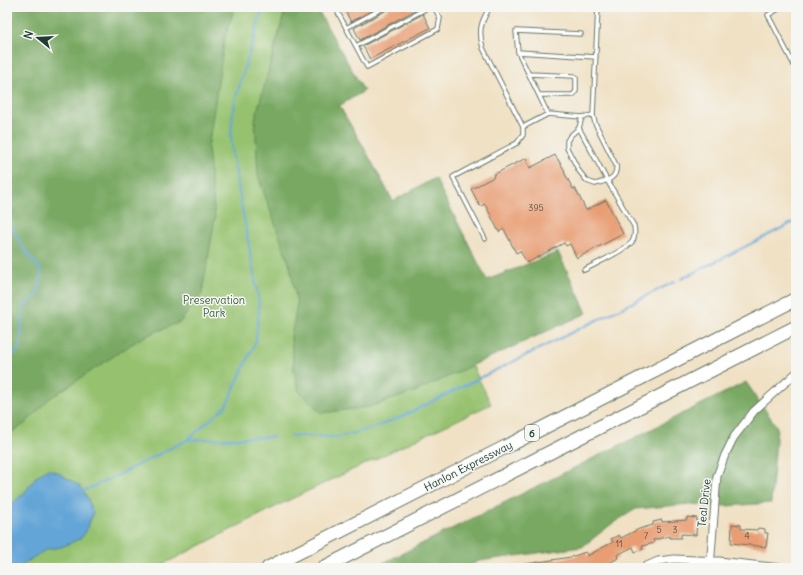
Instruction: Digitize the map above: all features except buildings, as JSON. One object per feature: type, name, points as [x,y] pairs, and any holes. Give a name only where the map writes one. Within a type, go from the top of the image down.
[{"type":"highway","name":"Hanlon Expressway","points":[[268,568],[796,299]]},
{"type":"highway","name":"6","points":[[323,568],[796,327]]},
{"type":"street","name":"Teal Drive","points":[[710,564],[717,476],[725,455],[734,438],[754,411],[796,373]]},
{"type":"street","points":[[642,568],[658,561],[674,559],[710,564],[780,568]]},
{"type":"lane","points":[[346,28],[385,7]]},
{"type":"lane","points":[[356,46],[429,7]]},
{"type":"lane","points":[[337,8],[367,67],[438,28],[440,18],[434,7]]},
{"type":"lane","points":[[485,239],[453,178],[516,143],[523,135],[523,127],[483,48],[480,39],[481,26],[490,7]]},
{"type":"lane","points":[[582,117],[579,128],[567,141],[567,148],[579,171],[587,181],[595,184],[607,180],[617,171],[616,165],[595,123],[593,115],[598,7]]},
{"type":"lane","points":[[782,7],[768,15],[796,69]]},
{"type":"lane","points":[[548,114],[518,52],[516,31],[581,34]]},
{"type":"lane","points":[[518,52],[596,57]]},
{"type":"lane","points":[[529,74],[574,76],[576,78],[576,92],[573,95],[540,95]]},
{"type":"lane","points":[[523,127],[548,114],[582,117],[593,115]]},
{"type":"lane","points":[[579,128],[634,226],[635,234],[632,242],[623,249],[584,270]]},
{"type":"green space","name":"Preservation Park","points":[[7,7],[291,7],[339,105],[393,202],[491,404],[289,500],[156,568],[7,568]]},
{"type":"green space","points":[[7,7],[235,7],[225,36],[208,148],[215,218],[202,294],[180,322],[141,338],[49,399],[25,424],[10,433],[7,444]]},
{"type":"green space","points":[[286,7],[316,7],[364,91],[339,106],[362,144],[393,201],[435,178],[487,280],[558,252],[587,313],[414,392],[370,407],[321,413],[299,391],[294,372],[291,337],[297,304],[290,266],[258,176],[255,119]]},
{"type":"green space","points":[[746,382],[777,427],[771,503],[726,506],[690,504],[636,509],[613,523],[582,547],[479,561],[465,568],[373,568]]},
{"type":"water","points":[[48,469],[57,472],[80,486],[88,499],[93,513],[86,532],[81,538],[62,547],[48,549],[19,568],[7,568],[7,508],[25,492],[37,476]]},
{"type":"waterway","points":[[83,491],[187,440],[226,406],[256,341],[259,307],[258,296],[233,158],[231,135],[236,97],[263,7]]},
{"type":"waterway","points":[[7,125],[10,135],[10,139],[7,144]]},
{"type":"waterway","points":[[7,218],[22,247],[41,270],[39,294],[23,307],[21,339],[18,351],[7,360]]},
{"type":"waterway","points":[[681,279],[796,221]]},
{"type":"waterway","points":[[291,436],[338,437],[370,429],[401,417],[674,282]]},
{"type":"waterway","points":[[188,440],[273,437]]}]
